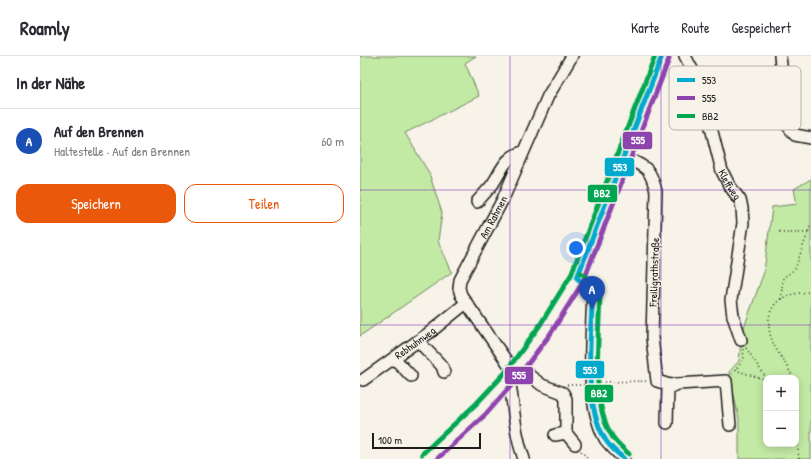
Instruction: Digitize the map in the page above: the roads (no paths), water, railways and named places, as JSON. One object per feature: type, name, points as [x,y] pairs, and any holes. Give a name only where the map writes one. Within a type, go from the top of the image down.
[{"type":"street","name":"Am Rahmen","points":[[514,373],[466,304],[459,288],[460,280],[503,199],[548,96],[572,56]]},
{"type":"street","points":[[427,459],[465,425],[514,373],[546,328],[577,278],[662,56]]},
{"type":"street","name":"Kleffweg","points":[[685,56],[690,66]]},
{"type":"street","points":[[780,56],[781,66]]},
{"type":"street","name":"Kleffweg","points":[[712,130],[722,171],[729,186],[740,200],[742,208],[743,223],[732,300],[733,316],[742,340]]},
{"type":"street","points":[[791,130],[795,135],[811,138]]},
{"type":"street","points":[[477,202],[492,185],[508,160],[514,154],[523,152]]},
{"type":"street","name":"Freiligrathstraße","points":[[624,157],[640,164],[652,174],[656,191],[652,338],[657,381],[678,384]]},
{"type":"street","points":[[577,278],[592,290],[592,385],[594,408],[606,440],[624,459]]},
{"type":"street","name":"Rebhuhnweg","points":[[363,380],[418,341],[466,304]]},
{"type":"street","points":[[418,341],[442,366],[444,372]]},
{"type":"street","points":[[394,358],[411,376]]},
{"type":"street","points":[[514,373],[542,386],[563,393],[566,399],[561,434],[578,448]]},
{"type":"street","points":[[514,373],[513,398],[515,432],[524,459]]},
{"type":"street","points":[[667,423],[668,388],[678,384],[726,381],[730,425]]},
{"type":"place","name":"Auf den Brennen","points":[[592,309]]}]
